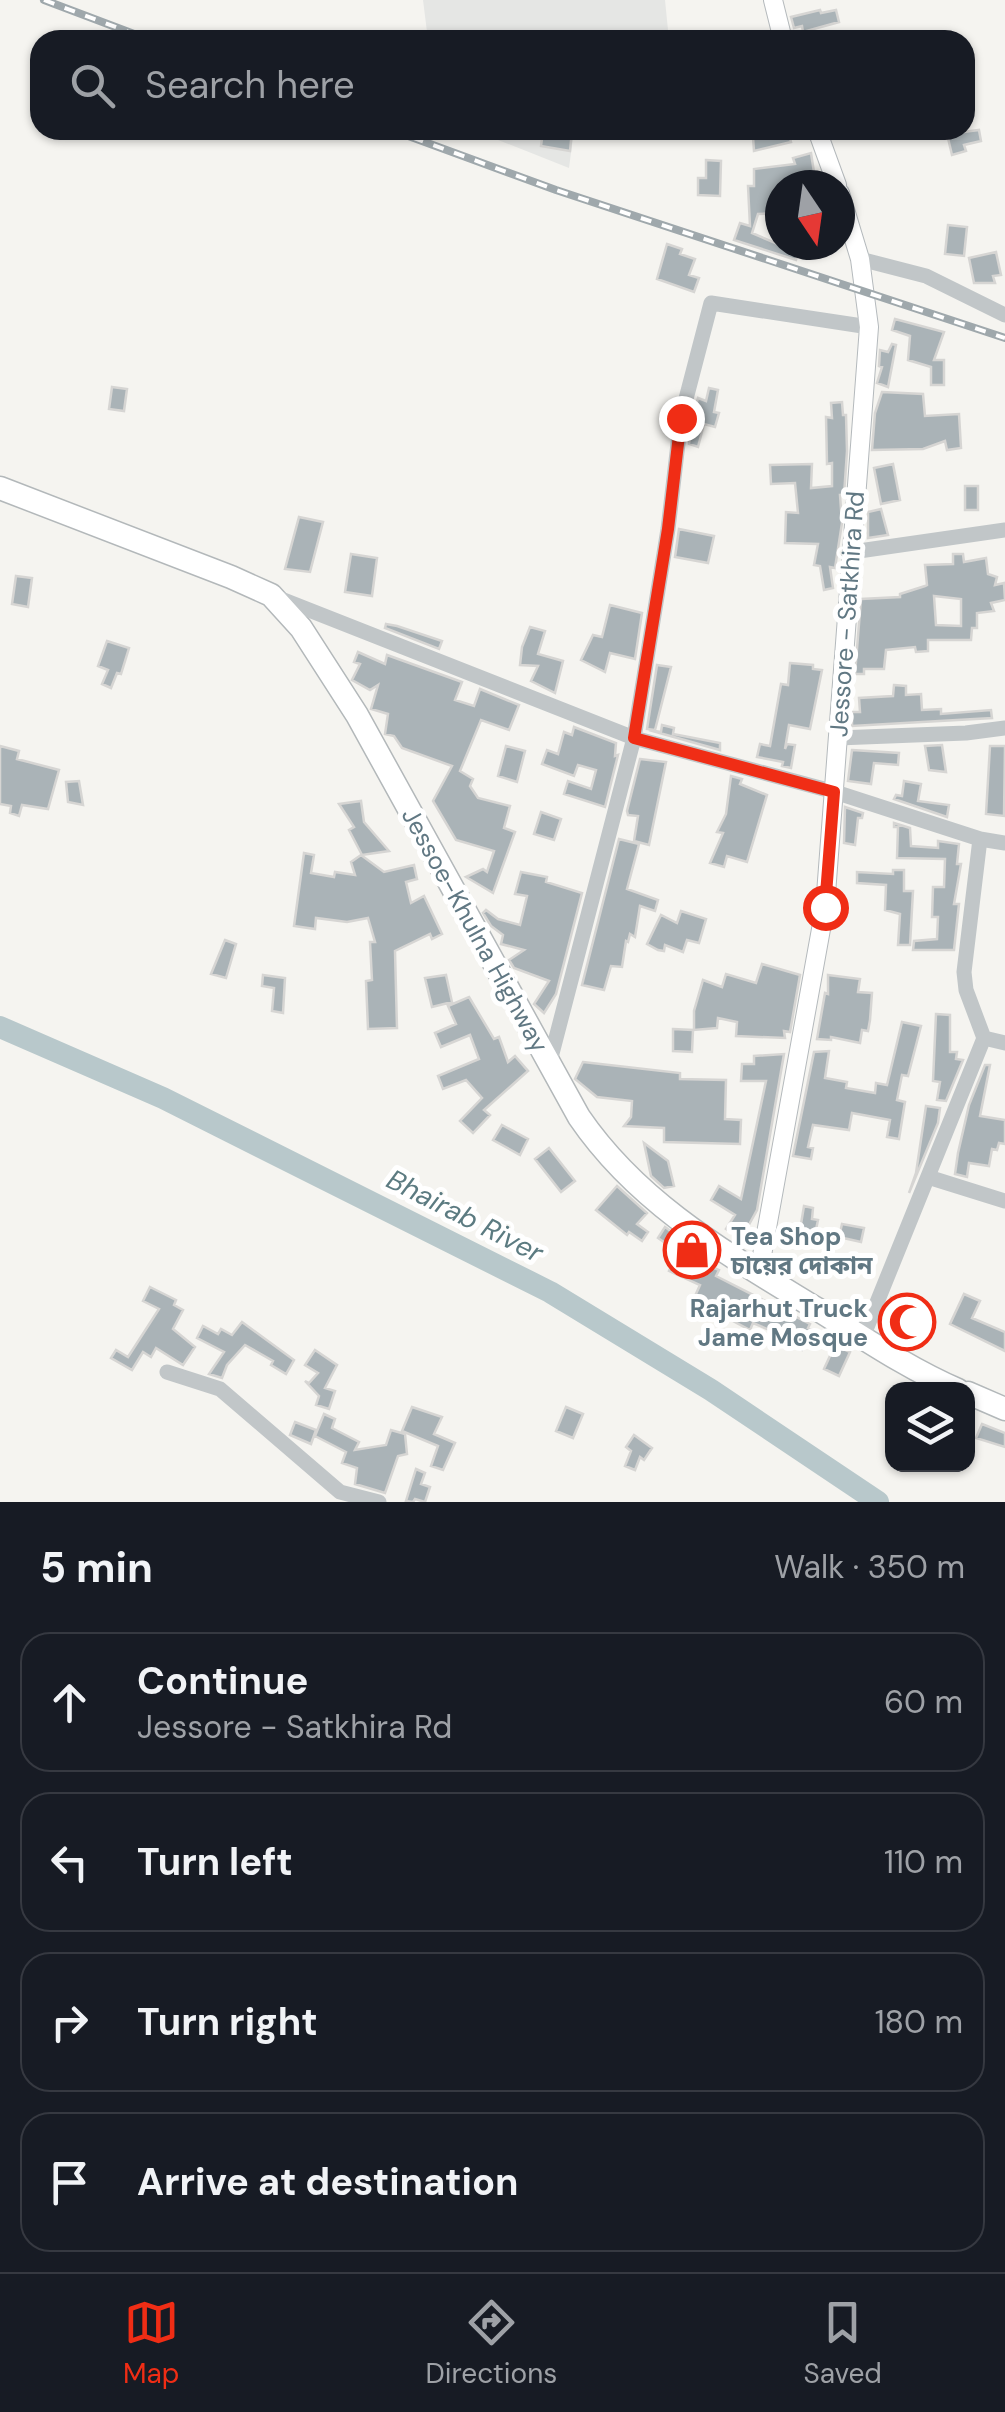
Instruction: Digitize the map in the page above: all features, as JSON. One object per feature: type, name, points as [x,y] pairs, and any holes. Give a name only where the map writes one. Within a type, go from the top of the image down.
[{"type":"highway","name":"Jessoe-Khulna Highway","points":[[0,488],[271,596],[301,628],[357,714],[579,1118],[626,1176],[648,1198],[724,1252],[944,1382]]},
{"type":"highway","points":[[975,1397],[1005,1409]]},
{"type":"main road","points":[[773,0],[780,30]]},
{"type":"main road","points":[[820,140],[831,170]]},
{"type":"main road","name":"Jessore - Satkhira Rd","points":[[759,1272],[825,907],[868,327],[855,242]]},
{"type":"street","points":[[860,259],[926,276],[1005,315]]},
{"type":"street","points":[[549,1065],[634,738],[668,529],[681,418],[711,303],[868,327]]},
{"type":"street","points":[[852,552],[1005,530]]},
{"type":"street","points":[[271,596],[634,738],[834,792],[1005,844]]},
{"type":"street","points":[[838,738],[966,734],[1005,728]]},
{"type":"street","points":[[862,1337],[984,1038],[966,990],[964,972],[980,839]]},
{"type":"street","points":[[984,1038],[1005,1042]]},
{"type":"street","points":[[928,1177],[1005,1201]]},
{"type":"street","points":[[167,1372],[220,1389],[340,1492],[379,1502]]},
{"type":"shaded area","points":[[423,0],[665,0],[668,30],[427,30]]},
{"type":"shaded area","points":[[498,140],[573,140],[569,168]]},
{"type":"building","points":[[836,10],[839,22],[803,30],[802,26],[794,28],[791,17]]},
{"type":"building","points":[[975,130],[979,130],[981,141],[964,145],[966,151],[952,155],[948,140],[975,140]]},
{"type":"building","points":[[542,140],[571,140],[570,151],[541,146]]},
{"type":"building","points":[[753,140],[790,140],[791,142],[754,151]]},
{"type":"building","points":[[811,153],[814,170],[765,170],[765,214],[758,214],[752,233],[765,239],[765,250],[734,240],[740,223],[750,226],[748,186],[754,186],[754,169],[795,164],[793,158]]},
{"type":"building","points":[[706,160],[721,161],[720,196],[698,195],[698,178],[706,178]]},
{"type":"building","points":[[948,225],[967,227],[964,256],[945,254]]},
{"type":"building","points":[[667,244],[695,259],[689,275],[699,278],[694,292],[657,279]]},
{"type":"building","points":[[996,252],[1001,275],[993,276],[995,283],[974,283],[969,258]]},
{"type":"building","points":[[895,319],[944,332],[934,360],[944,360],[944,385],[931,385],[931,367],[908,360],[910,336],[892,330]]},
{"type":"building","points":[[892,344],[896,345],[888,387],[877,383],[882,367],[880,350],[888,352]]},
{"type":"building","points":[[112,387],[127,389],[124,411],[109,409]]},
{"type":"building","points":[[709,388],[718,390],[714,412],[719,413],[715,427],[704,424],[698,447],[689,444],[692,420],[698,398],[706,401]]},
{"type":"building","points":[[882,392],[923,394],[925,416],[959,414],[961,448],[947,450],[945,441],[923,449],[872,450],[875,413]]},
{"type":"building","points":[[842,402],[847,451],[844,495],[840,495],[842,523],[835,568],[830,567],[833,588],[824,590],[820,566],[814,565],[818,544],[785,543],[786,512],[798,513],[795,483],[771,484],[770,465],[812,464],[811,488],[832,486],[832,463],[827,464],[826,417],[832,418],[831,403]]},
{"type":"building","points":[[893,464],[900,500],[881,504],[874,468]]},
{"type":"building","points":[[965,486],[978,486],[978,510],[965,510]]},
{"type":"building","points":[[881,509],[888,535],[868,538],[868,512]]},
{"type":"building","points":[[299,517],[323,522],[310,572],[285,569]]},
{"type":"building","points":[[679,529],[714,536],[708,563],[675,557]]},
{"type":"building","points":[[351,554],[377,558],[372,596],[345,592]]},
{"type":"building","points":[[953,554],[963,554],[964,562],[986,558],[988,574],[997,577],[995,585],[1004,583],[1005,600],[991,603],[994,611],[977,613],[977,628],[972,628],[971,640],[928,640],[928,651],[916,652],[915,647],[886,650],[884,669],[864,669],[864,674],[855,674],[861,599],[900,597],[927,585],[925,565],[953,564]],"holes":[[[934,596],[961,599],[961,626],[936,625]]]},
{"type":"building","points":[[16,576],[32,578],[28,607],[12,604]]},
{"type":"building","points":[[610,605],[642,613],[635,659],[610,653],[605,672],[581,660],[593,635],[602,637]]},
{"type":"building","points":[[386,624],[442,641],[439,649],[385,628]]},
{"type":"building","points":[[530,627],[545,631],[538,654],[563,661],[555,693],[531,681],[538,666],[520,665]]},
{"type":"building","points":[[107,641],[129,648],[121,674],[117,673],[111,688],[102,684],[108,670],[98,666]]},
{"type":"building","points":[[358,652],[385,664],[387,655],[462,682],[455,700],[474,706],[480,689],[519,705],[509,730],[481,720],[460,771],[473,779],[470,786],[478,798],[510,806],[504,828],[515,832],[493,893],[466,877],[483,869],[487,872],[494,851],[456,840],[433,801],[452,766],[402,748],[394,736],[385,734],[388,714],[371,709],[378,685],[370,690],[352,680],[360,664],[354,662]]},
{"type":"building","points":[[790,663],[822,670],[810,729],[789,725],[785,749],[787,744],[795,745],[791,768],[782,766],[783,762],[757,757],[760,744],[770,746],[781,684],[788,685]]},
{"type":"building","points":[[657,665],[671,667],[655,730],[647,729]]},
{"type":"building","points":[[894,685],[906,686],[906,695],[921,694],[922,710],[941,709],[941,714],[991,710],[992,718],[852,726],[852,712],[860,712],[859,698],[893,696]]},
{"type":"building","points":[[662,725],[674,728],[673,734],[720,743],[720,750],[649,730],[661,732]]},
{"type":"building","points":[[574,727],[616,743],[615,756],[618,755],[605,807],[564,794],[568,781],[591,789],[596,770],[578,765],[574,776],[542,764],[547,750],[558,754],[564,732],[572,735]]},
{"type":"building","points":[[942,745],[946,772],[929,770],[925,746]]},
{"type":"building","points":[[0,746],[19,751],[17,759],[59,770],[48,809],[22,805],[19,816],[10,813],[11,806],[0,804]]},
{"type":"building","points":[[506,746],[525,751],[517,782],[498,776]]},
{"type":"building","points":[[990,746],[1005,746],[1004,816],[986,814]]},
{"type":"building","points":[[852,750],[899,753],[898,765],[874,763],[871,784],[848,781]]},
{"type":"building","points":[[640,759],[666,762],[649,845],[634,841],[638,816],[628,815],[627,811]]},
{"type":"building","points":[[731,776],[767,795],[747,862],[727,856],[724,867],[710,863],[723,833],[717,832],[726,814]]},
{"type":"building","points":[[79,781],[83,805],[68,802],[66,782]]},
{"type":"building","points":[[904,781],[921,784],[918,801],[949,805],[947,817],[894,799],[896,795],[902,796]]},
{"type":"building","points":[[361,801],[364,822],[389,851],[362,855],[349,830],[354,827],[339,804]]},
{"type":"building","points":[[845,807],[863,813],[858,818],[855,845],[844,843]]},
{"type":"building","points":[[541,812],[561,819],[554,840],[534,834]]},
{"type":"building","points":[[894,823],[910,828],[911,846],[938,848],[938,841],[959,844],[954,950],[913,950],[914,941],[937,939],[938,917],[932,917],[933,887],[944,887],[945,859],[897,858],[898,827]]},
{"type":"building","points":[[619,839],[639,844],[627,889],[658,900],[655,911],[640,906],[635,937],[630,934],[626,941],[622,967],[611,966],[604,990],[582,985]]},
{"type":"building","points":[[304,853],[314,855],[311,873],[334,877],[335,872],[355,875],[351,862],[361,855],[384,872],[414,865],[417,879],[406,882],[411,903],[424,896],[442,934],[432,939],[430,934],[395,951],[397,1028],[368,1029],[366,981],[372,980],[370,942],[375,942],[368,918],[347,922],[316,918],[315,929],[294,926]]},
{"type":"building","points":[[893,870],[904,870],[904,891],[913,891],[910,945],[898,945],[900,914],[885,910],[886,885],[857,883],[857,872],[893,874]]},
{"type":"building","points":[[521,872],[547,877],[546,882],[582,893],[556,994],[544,1013],[534,1004],[549,981],[514,968],[509,960],[524,950],[501,944],[503,935],[483,913],[486,910],[498,919],[520,925],[527,896],[515,894]]},
{"type":"building","points":[[681,911],[706,919],[699,943],[687,940],[683,952],[665,945],[664,951],[658,950],[647,944],[661,915],[677,923]]},
{"type":"building","points":[[225,940],[236,944],[226,978],[211,974]]},
{"type":"building","points":[[762,964],[800,975],[790,1032],[784,1031],[785,1038],[736,1036],[737,1022],[718,1018],[717,1028],[694,1030],[694,1011],[703,980],[722,987],[726,974],[756,983]]},
{"type":"building","points":[[263,975],[285,978],[283,1013],[272,1011],[274,988],[262,986]]},
{"type":"building","points":[[446,975],[452,1002],[432,1007],[425,978]]},
{"type":"building","points":[[828,975],[860,979],[858,992],[872,993],[868,1031],[862,1030],[860,1043],[831,1037],[817,1039],[825,993],[828,994]]},
{"type":"building","points":[[469,997],[494,1039],[499,1037],[508,1062],[515,1056],[528,1071],[484,1110],[490,1115],[473,1133],[460,1121],[482,1098],[466,1080],[443,1089],[438,1076],[479,1059],[470,1035],[441,1047],[435,1033],[456,1024],[448,1006]]},
{"type":"building","points":[[936,1014],[950,1015],[950,1052],[957,1052],[956,1059],[963,1060],[946,1101],[937,1100],[940,1082],[933,1081]]},
{"type":"building","points":[[902,1022],[921,1026],[908,1076],[902,1075],[897,1100],[905,1102],[899,1139],[887,1137],[890,1120],[852,1113],[849,1130],[813,1125],[808,1147],[813,1148],[811,1159],[793,1156],[814,1052],[829,1051],[825,1078],[847,1082],[846,1088],[875,1093],[876,1083],[887,1085]]},
{"type":"building","points":[[673,1029],[693,1030],[692,1052],[673,1051]]},
{"type":"building","points":[[784,1054],[757,1210],[741,1239],[726,1229],[735,1215],[711,1200],[719,1186],[741,1199],[766,1081],[741,1081],[742,1064],[754,1064],[754,1056]]},
{"type":"building","points":[[583,1062],[680,1073],[680,1079],[726,1080],[725,1119],[741,1120],[740,1144],[664,1142],[664,1128],[624,1126],[631,1117],[632,1101],[597,1097],[575,1079]]},
{"type":"building","points":[[985,1065],[990,1065],[980,1116],[1005,1120],[1005,1144],[999,1143],[997,1150],[992,1149],[989,1166],[969,1163],[967,1177],[955,1174],[958,1153],[969,1105]]},
{"type":"building","points":[[926,1106],[940,1108],[938,1123],[909,1193],[916,1173]]},
{"type":"building","points":[[502,1125],[528,1139],[520,1155],[493,1140]]},
{"type":"building","points":[[644,1143],[668,1161],[674,1186],[664,1188],[651,1176]]},
{"type":"building","points":[[549,1148],[575,1181],[561,1192],[535,1159]]},
{"type":"building","points":[[617,1186],[647,1213],[637,1224],[648,1232],[642,1241],[629,1232],[627,1235],[596,1210]]},
{"type":"building","points":[[804,1206],[813,1208],[812,1219],[818,1220],[813,1244],[798,1242]]},
{"type":"building","points":[[842,1224],[864,1228],[861,1242],[839,1237]]},
{"type":"building","points":[[665,1227],[702,1254],[699,1261],[719,1270],[716,1276],[810,1324],[808,1328],[819,1332],[812,1347],[805,1344],[802,1350],[768,1338],[772,1331],[753,1323],[750,1330],[712,1310],[708,1317],[690,1307],[700,1285],[669,1271],[678,1252],[658,1238]]},
{"type":"building","points":[[150,1287],[176,1300],[174,1305],[183,1310],[173,1329],[195,1347],[183,1365],[156,1348],[151,1357],[143,1352],[132,1370],[111,1358],[116,1350],[128,1357],[159,1309],[143,1301]]},
{"type":"building","points":[[964,1294],[980,1301],[972,1318],[1005,1332],[1005,1351],[950,1324]]},
{"type":"building","points":[[891,1298],[898,1301],[893,1312],[918,1322],[911,1338],[881,1323]]},
{"type":"building","points":[[242,1322],[294,1360],[286,1374],[271,1365],[273,1361],[245,1345],[227,1365],[222,1378],[209,1374],[224,1352],[197,1338],[203,1326],[218,1334],[221,1329],[232,1335]]},
{"type":"building","points":[[835,1345],[850,1352],[839,1376],[824,1369]]},
{"type":"building","points":[[315,1350],[337,1365],[325,1388],[335,1391],[329,1409],[316,1405],[319,1396],[305,1381],[309,1383],[318,1373],[305,1365]]},
{"type":"building","points":[[412,1407],[442,1417],[434,1434],[455,1443],[443,1470],[431,1466],[438,1446],[402,1431]]},
{"type":"building","points":[[566,1407],[583,1414],[573,1438],[556,1431]]},
{"type":"building","points":[[324,1414],[335,1419],[332,1428],[359,1442],[355,1450],[386,1445],[391,1430],[405,1434],[407,1454],[398,1456],[385,1493],[355,1484],[357,1468],[342,1463],[346,1452],[315,1436]]},
{"type":"building","points":[[295,1422],[316,1430],[311,1444],[290,1435]]},
{"type":"building","points":[[982,1424],[1005,1433],[1005,1447],[976,1438]]},
{"type":"building","points":[[634,1435],[652,1448],[644,1460],[640,1457],[635,1470],[625,1466],[631,1451],[626,1447]]},
{"type":"building","points":[[416,1469],[425,1473],[421,1484],[430,1487],[425,1502],[406,1501]]},
{"type":"waterway","name":"Bhairab River","points":[[0,1027],[163,1098],[550,1292],[711,1390],[878,1502]]},
{"type":"railway","points":[[44,0],[124,30]]},
{"type":"railway","points":[[419,140],[556,190],[1005,338]]},
{"type":"place","name":"Tea Shop চায়ের দোকান","points":[[692,1250]]},
{"type":"place","name":"Rajarhut Truck Jame Mosque","points":[[907,1322]]},
{"type":"route","points":[[681,418],[668,529],[634,738],[834,792],[825,907]]}]
